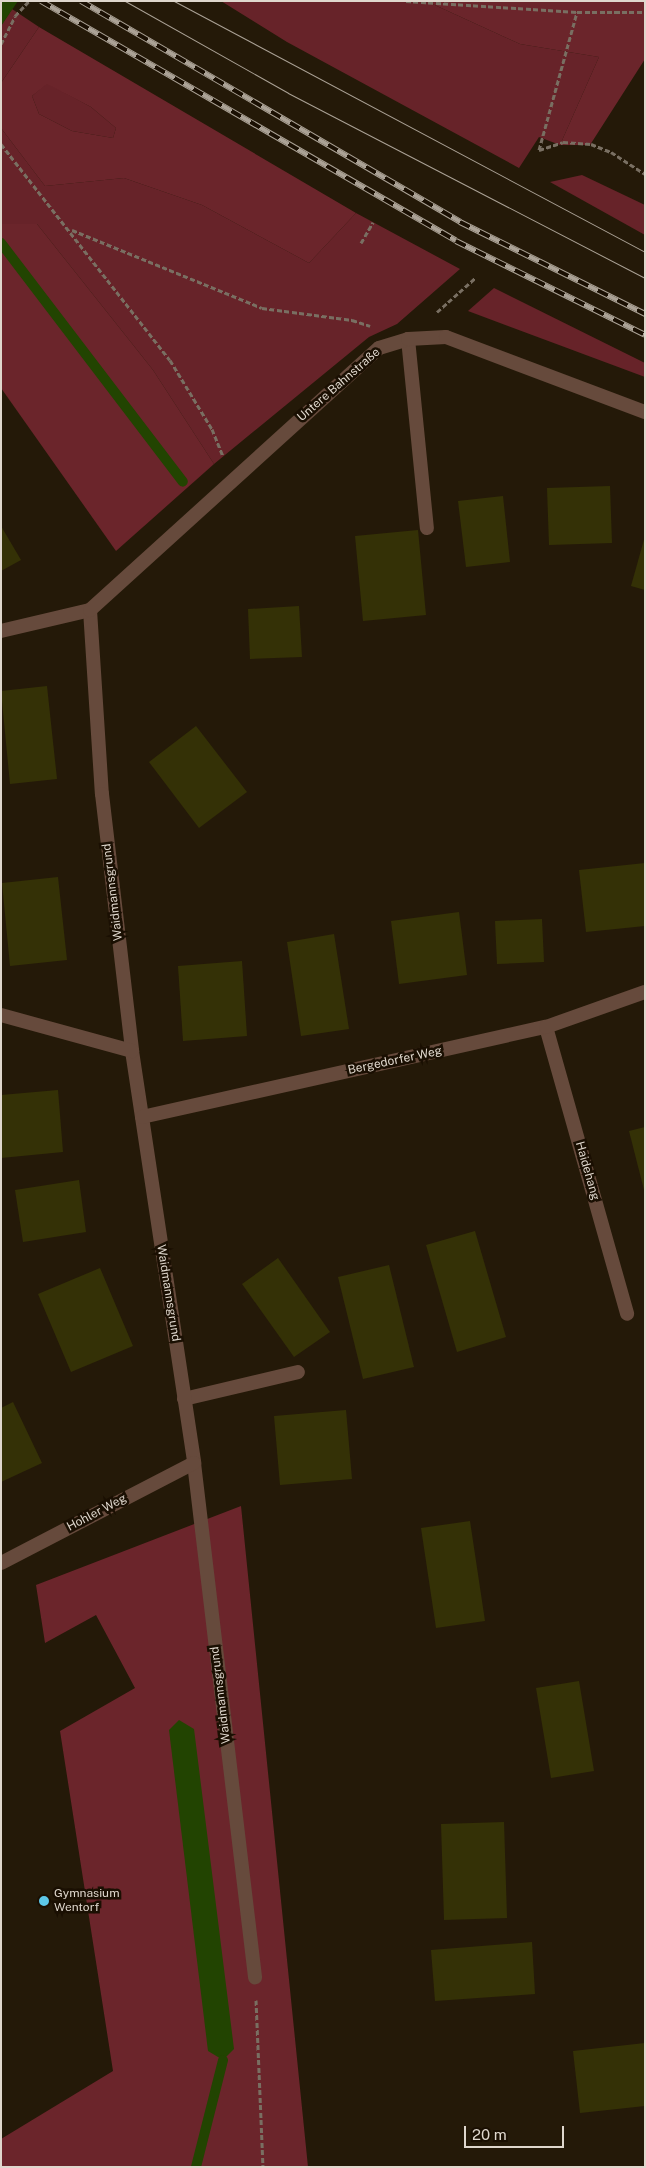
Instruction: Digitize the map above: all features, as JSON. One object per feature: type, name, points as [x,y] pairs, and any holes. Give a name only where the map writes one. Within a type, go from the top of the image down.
[{"type":"street","name":"Untere Bahnstraße","points":[[90,610],[232,478],[379,348],[408,338],[446,338],[645,412]]},
{"type":"street","points":[[408,338],[427,528]]},
{"type":"street","points":[[1,631],[90,610]]},
{"type":"street","name":"Waidmannsgrund","points":[[90,610],[102,794],[132,1051],[194,1463],[255,1977]]},
{"type":"street","name":"Bergedorfer Weg","points":[[142,1117],[546,1027],[645,992]]},
{"type":"street","points":[[1,1015],[132,1051]]},
{"type":"street","name":"Haidehang","points":[[546,1027],[628,1314]]},
{"type":"street","points":[[184,1399],[298,1372]]},
{"type":"street","name":"Hohler Weg","points":[[1,1563],[194,1463]]},
{"type":"path","points":[[1,44],[16,16],[29,1]]},
{"type":"path","points":[[406,1],[577,12],[645,12]]},
{"type":"path","points":[[577,12],[539,150],[563,142],[591,144],[610,152],[645,174]]},
{"type":"path","points":[[1,144],[72,230],[170,360],[212,429],[232,478]]},
{"type":"path","points":[[361,242],[373,222]]},
{"type":"path","points":[[72,230],[262,308],[352,320],[408,338],[475,278]]},
{"type":"path","points":[[255,1977],[263,2167]]},
{"type":"shaded area","points":[[1,1],[18,1],[1,26]]},
{"type":"shaded area","points":[[221,1],[426,1],[520,44],[599,57],[560,145],[539,137],[519,168],[287,42]]},
{"type":"shaded area","points":[[426,1],[645,1],[645,59],[590,145],[560,145],[599,57],[520,44]]},
{"type":"shaded area","points":[[12,9],[39,27],[1,83],[1,26]]},
{"type":"shaded area","points":[[39,27],[356,213],[309,263],[202,205],[124,178],[45,186],[1,128],[1,83]],"holes":[[[47,84],[91,107],[116,128],[113,138],[72,131],[39,114],[32,96]]]},
{"type":"shaded area","points":[[47,83],[91,107],[116,128],[113,138],[72,131],[39,114],[32,96]]},
{"type":"shaded area","points":[[1,128],[45,186],[124,178],[202,205],[309,263],[356,213],[460,269],[397,324],[369,337],[214,464],[153,370],[37,224],[1,224]]},
{"type":"shaded area","points":[[582,175],[645,205],[645,235],[550,182]]},
{"type":"shaded area","points":[[1,224],[37,224],[153,370],[214,464],[116,551],[1,388]]},
{"type":"shaded area","points":[[494,288],[645,363],[645,377],[468,311]]},
{"type":"shaded area","points":[[241,1506],[308,2167],[1,2167],[1,2139],[113,2071],[60,1731],[135,1688],[96,1615],[45,1643],[36,1585]]},
{"type":"shaded area","points":[[179,1720],[194,1729],[234,2049],[223,2060],[208,2051],[169,1730]]},
{"type":"building","points":[[610,486],[612,543],[549,545],[547,488]]},
{"type":"building","points":[[503,496],[510,562],[466,567],[458,501]]},
{"type":"building","points":[[1,526],[21,560],[1,571]]},
{"type":"building","points":[[418,530],[426,615],[363,621],[355,536]]},
{"type":"building","points":[[645,536],[645,590],[631,586]]},
{"type":"building","points":[[299,606],[302,657],[250,659],[248,609]]},
{"type":"building","points":[[47,686],[57,779],[10,784],[1,691]]},
{"type":"building","points":[[196,726],[247,792],[199,828],[149,762]]},
{"type":"building","points":[[645,863],[645,926],[586,932],[579,870]]},
{"type":"building","points":[[58,877],[67,960],[10,966],[2,883]]},
{"type":"building","points":[[459,912],[467,975],[399,984],[391,921]]},
{"type":"building","points":[[542,919],[544,962],[497,964],[495,921]]},
{"type":"building","points":[[334,934],[349,1029],[301,1036],[287,942]]},
{"type":"building","points":[[242,961],[247,1036],[183,1041],[178,966]]},
{"type":"building","points":[[58,1090],[63,1152],[1,1158],[1,1095]]},
{"type":"building","points":[[645,1127],[645,1190],[644,1190],[629,1131]]},
{"type":"building","points":[[79,1180],[86,1232],[23,1242],[15,1190]]},
{"type":"building","points":[[475,1231],[506,1337],[457,1352],[426,1245]]},
{"type":"building","points":[[278,1258],[330,1332],[294,1357],[242,1284]]},
{"type":"building","points":[[389,1265],[414,1367],[363,1379],[338,1277]]},
{"type":"building","points":[[100,1268],[133,1346],[71,1372],[38,1294]]},
{"type":"building","points":[[13,1402],[42,1463],[1,1482],[1,1408]]},
{"type":"building","points":[[346,1410],[352,1479],[280,1485],[274,1416]]},
{"type":"building","points":[[470,1521],[485,1621],[436,1628],[421,1528]]},
{"type":"building","points":[[579,1681],[594,1771],[551,1778],[536,1688]]},
{"type":"building","points":[[504,1822],[507,1918],[444,1920],[441,1824]]},
{"type":"building","points":[[532,1942],[535,1994],[435,2001],[431,1950]]},
{"type":"building","points":[[645,2043],[645,2106],[580,2113],[573,2051]]},
{"type":"waterway","points":[[1,243],[183,482]]},
{"type":"waterway","points":[[196,2167],[223,2060]]},
{"type":"tram line","points":[[125,1],[288,93],[645,278]]},
{"type":"tram line","points":[[174,1],[645,252]]},
{"type":"railway","points":[[41,1],[456,241],[645,335]]},
{"type":"railway","points":[[81,1],[460,222],[645,314]]},
{"type":"place","name":"Gymnasium Wentorf","points":[[44,1901]]}]
